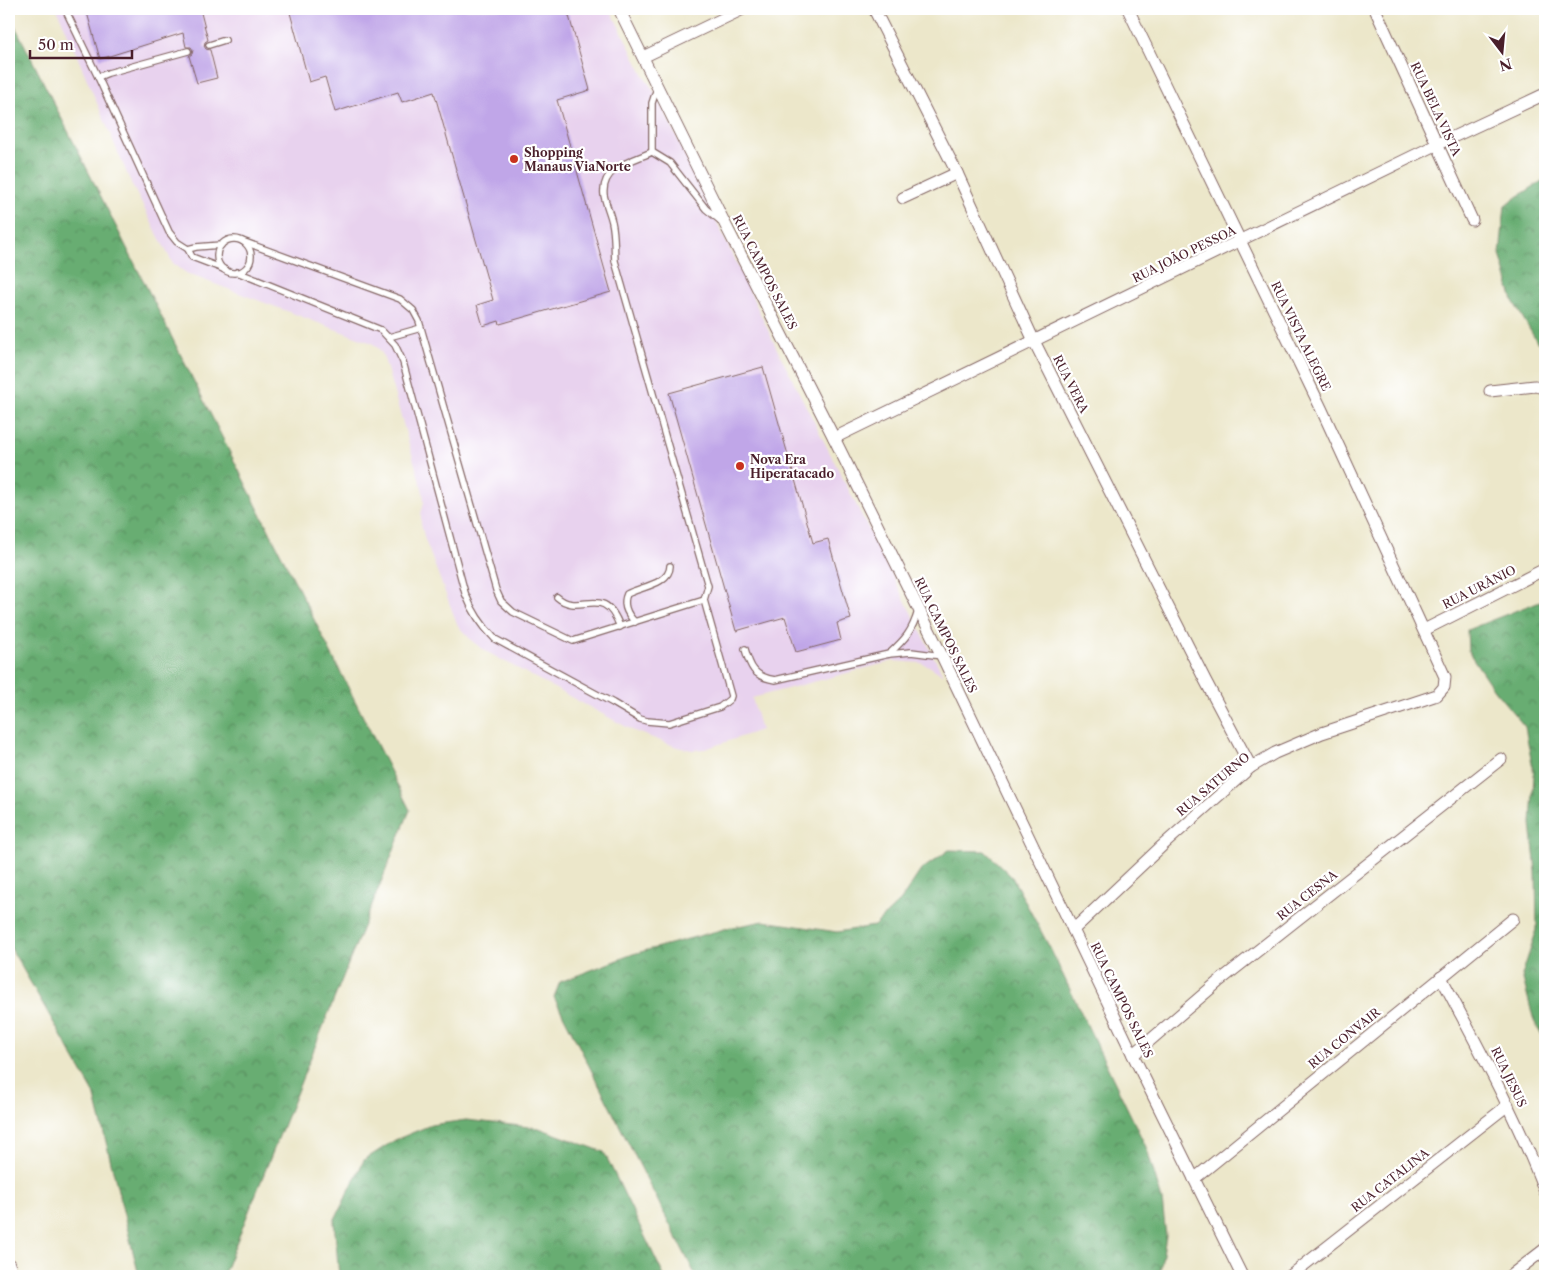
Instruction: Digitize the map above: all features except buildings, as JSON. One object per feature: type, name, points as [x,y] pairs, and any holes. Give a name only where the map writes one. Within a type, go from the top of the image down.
[{"type":"street","name":"RUA CAMPOS SALES","points":[[620,9],[725,224],[942,656],[1133,1055],[1242,1276]]},
{"type":"street","points":[[643,57],[743,9]]},
{"type":"street","name":"RUA VERA","points":[[874,9],[957,173],[1034,341],[1200,671],[1252,767]]},
{"type":"street","name":"RUA VISTA ALEGRE","points":[[1128,9],[1320,408],[1445,677]]},
{"type":"street","name":"RUA BELA VISTA","points":[[1375,9],[1472,220]]},
{"type":"street","name":"RUA JOÃO PESSOA","points":[[834,438],[1438,144],[1545,94]]},
{"type":"street","points":[[903,198],[957,173]]},
{"type":"street","points":[[1490,391],[1535,386],[1545,388]]},
{"type":"street","name":"RUA URÂNIO","points":[[1424,630],[1545,569]]},
{"type":"street","name":"RUA SATURNO","points":[[1073,930],[1162,846],[1252,767],[1275,753],[1322,733],[1437,695],[1444,687],[1445,677]]},
{"type":"street","name":"RUA CESNA","points":[[1133,1055],[1218,982],[1501,759]]},
{"type":"street","name":"RUA CONVAIR","points":[[1194,1179],[1513,919]]},
{"type":"street","name":"RUA JESUS","points":[[1441,977],[1508,1105],[1535,1164],[1545,1192]]},
{"type":"street","name":"RUA CATALINA","points":[[1290,1276],[1508,1105]]},
{"type":"street","points":[[1510,1276],[1545,1249]]},
{"type":"street","points":[[9,1264],[12,1276]]},
{"type":"lane","points":[[65,9],[169,232],[177,242],[188,249],[192,257],[226,270],[237,272],[381,330],[389,337],[400,353],[465,593],[477,619],[485,629],[495,639],[640,719],[654,723],[669,723],[720,707],[731,696],[704,600],[708,586],[615,261],[612,223],[604,194],[606,180],[614,169],[652,152]]},
{"type":"lane","points":[[209,45],[225,40]]},
{"type":"lane","points":[[98,78],[108,73],[188,51]]},
{"type":"lane","points":[[652,152],[652,103],[658,86]]},
{"type":"lane","points":[[652,152],[670,163],[706,209],[716,219],[725,224]]},
{"type":"lane","points":[[188,249],[196,246],[221,245],[231,239],[242,241],[400,299],[413,310],[421,328],[496,590],[501,601],[513,612],[573,641],[704,600]]},
{"type":"lane","points":[[237,272],[247,267],[250,261],[250,250],[242,241]]},
{"type":"lane","points":[[221,245],[218,250],[218,262],[226,270]]},
{"type":"lane","points":[[389,337],[421,328]]},
{"type":"lane","points":[[635,622],[625,608],[624,603],[627,594],[635,589],[665,578],[670,570],[670,566]]},
{"type":"lane","points":[[557,597],[568,603],[596,603],[609,606],[620,627]]},
{"type":"lane","points":[[889,654],[909,634],[918,609]]},
{"type":"lane","points":[[745,649],[753,670],[763,677],[775,680],[889,654],[911,652],[942,656]]},
{"type":"shaded area","points":[[57,9],[610,9],[642,72],[660,102],[778,351],[943,675],[921,663],[893,661],[752,698],[761,730],[705,749],[692,750],[677,747],[634,731],[487,652],[473,642],[458,626],[425,540],[421,524],[424,502],[423,492],[383,355],[372,343],[188,274],[173,264],[131,183]]},
{"type":"green space","points":[[9,18],[11,18],[410,810],[223,1276],[139,1276],[94,1093],[9,945]]},
{"type":"green space","points":[[1545,179],[1545,346],[1537,342],[1513,301],[1500,254],[1505,205]]},
{"type":"green space","points":[[1545,599],[1545,1042],[1534,1021],[1522,975],[1537,929],[1536,872],[1531,823],[1534,775],[1525,727],[1494,690],[1468,651],[1467,630]]},
{"type":"green space","points":[[949,850],[985,851],[1012,877],[1050,948],[1147,1149],[1162,1200],[1166,1236],[1160,1272],[1156,1276],[696,1276],[554,997],[560,982],[633,954],[728,928],[764,921],[837,932],[874,926],[901,900],[921,870]]},
{"type":"green space","points":[[466,1120],[539,1128],[604,1152],[664,1276],[339,1276],[334,1221],[364,1160],[395,1140],[431,1125]]},
{"type":"place","name":"Shopping Manaus ViaNorte","points":[[514,159]]},
{"type":"place","name":"Nova Era Hiperatacado","points":[[740,466]]}]
